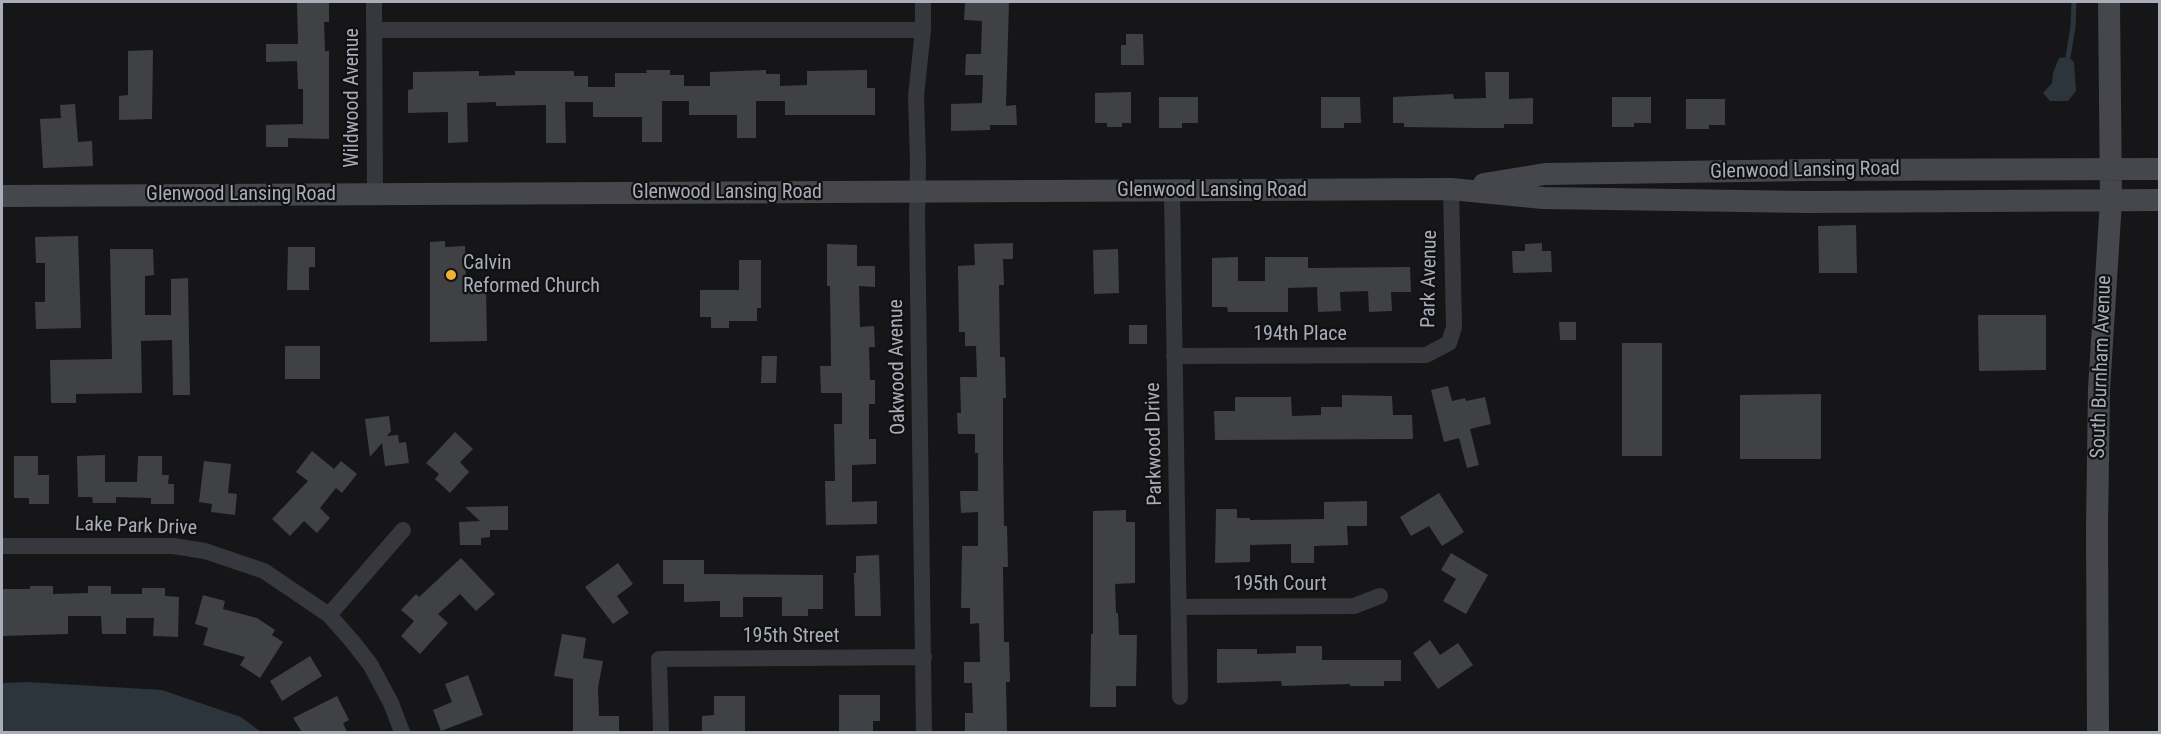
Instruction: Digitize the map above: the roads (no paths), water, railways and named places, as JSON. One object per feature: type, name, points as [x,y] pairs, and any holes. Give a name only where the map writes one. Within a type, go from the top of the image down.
[{"type":"main road","name":"South Burnham Avenue","points":[[2098,732],[2099,389],[2111,201],[2109,2]]},
{"type":"main road","name":"Glenwood Lansing Road","points":[[1452,189],[1545,174],[1810,170],[2160,169]]},
{"type":"main road","name":"Glenwood Lansing Road","points":[[2,196],[1452,189],[1543,198],[1808,202],[2160,200]]},
{"type":"street","name":"Wildwood Avenue","points":[[374,2],[375,194]]},
{"type":"street","name":"Oakwood Avenue","points":[[923,2],[923,30],[916,96],[924,732]]},
{"type":"street","points":[[374,30],[923,30]]},
{"type":"street","name":"Park Avenue","points":[[1426,355],[1449,343],[1454,327],[1452,189]]},
{"type":"street","name":"Parkwood Drive","points":[[1172,191],[1180,698]]},
{"type":"street","name":"194th Place","points":[[1174,356],[1426,355]]},
{"type":"street","points":[[329,615],[404,530]]},
{"type":"street","name":"Lake Park Drive","points":[[2,546],[150,545],[205,551],[264,571],[329,615],[370,664],[391,703],[402,732]]},
{"type":"street","name":"195th Court","points":[[1179,607],[1354,606],[1380,596]]},
{"type":"street","name":"195th Street","points":[[661,732],[659,658],[924,657]]},
{"type":"waterway","points":[[2068,57],[2074,2]]},
{"type":"place","name":"Calvin Reformed Church","points":[[451,275]]}]
